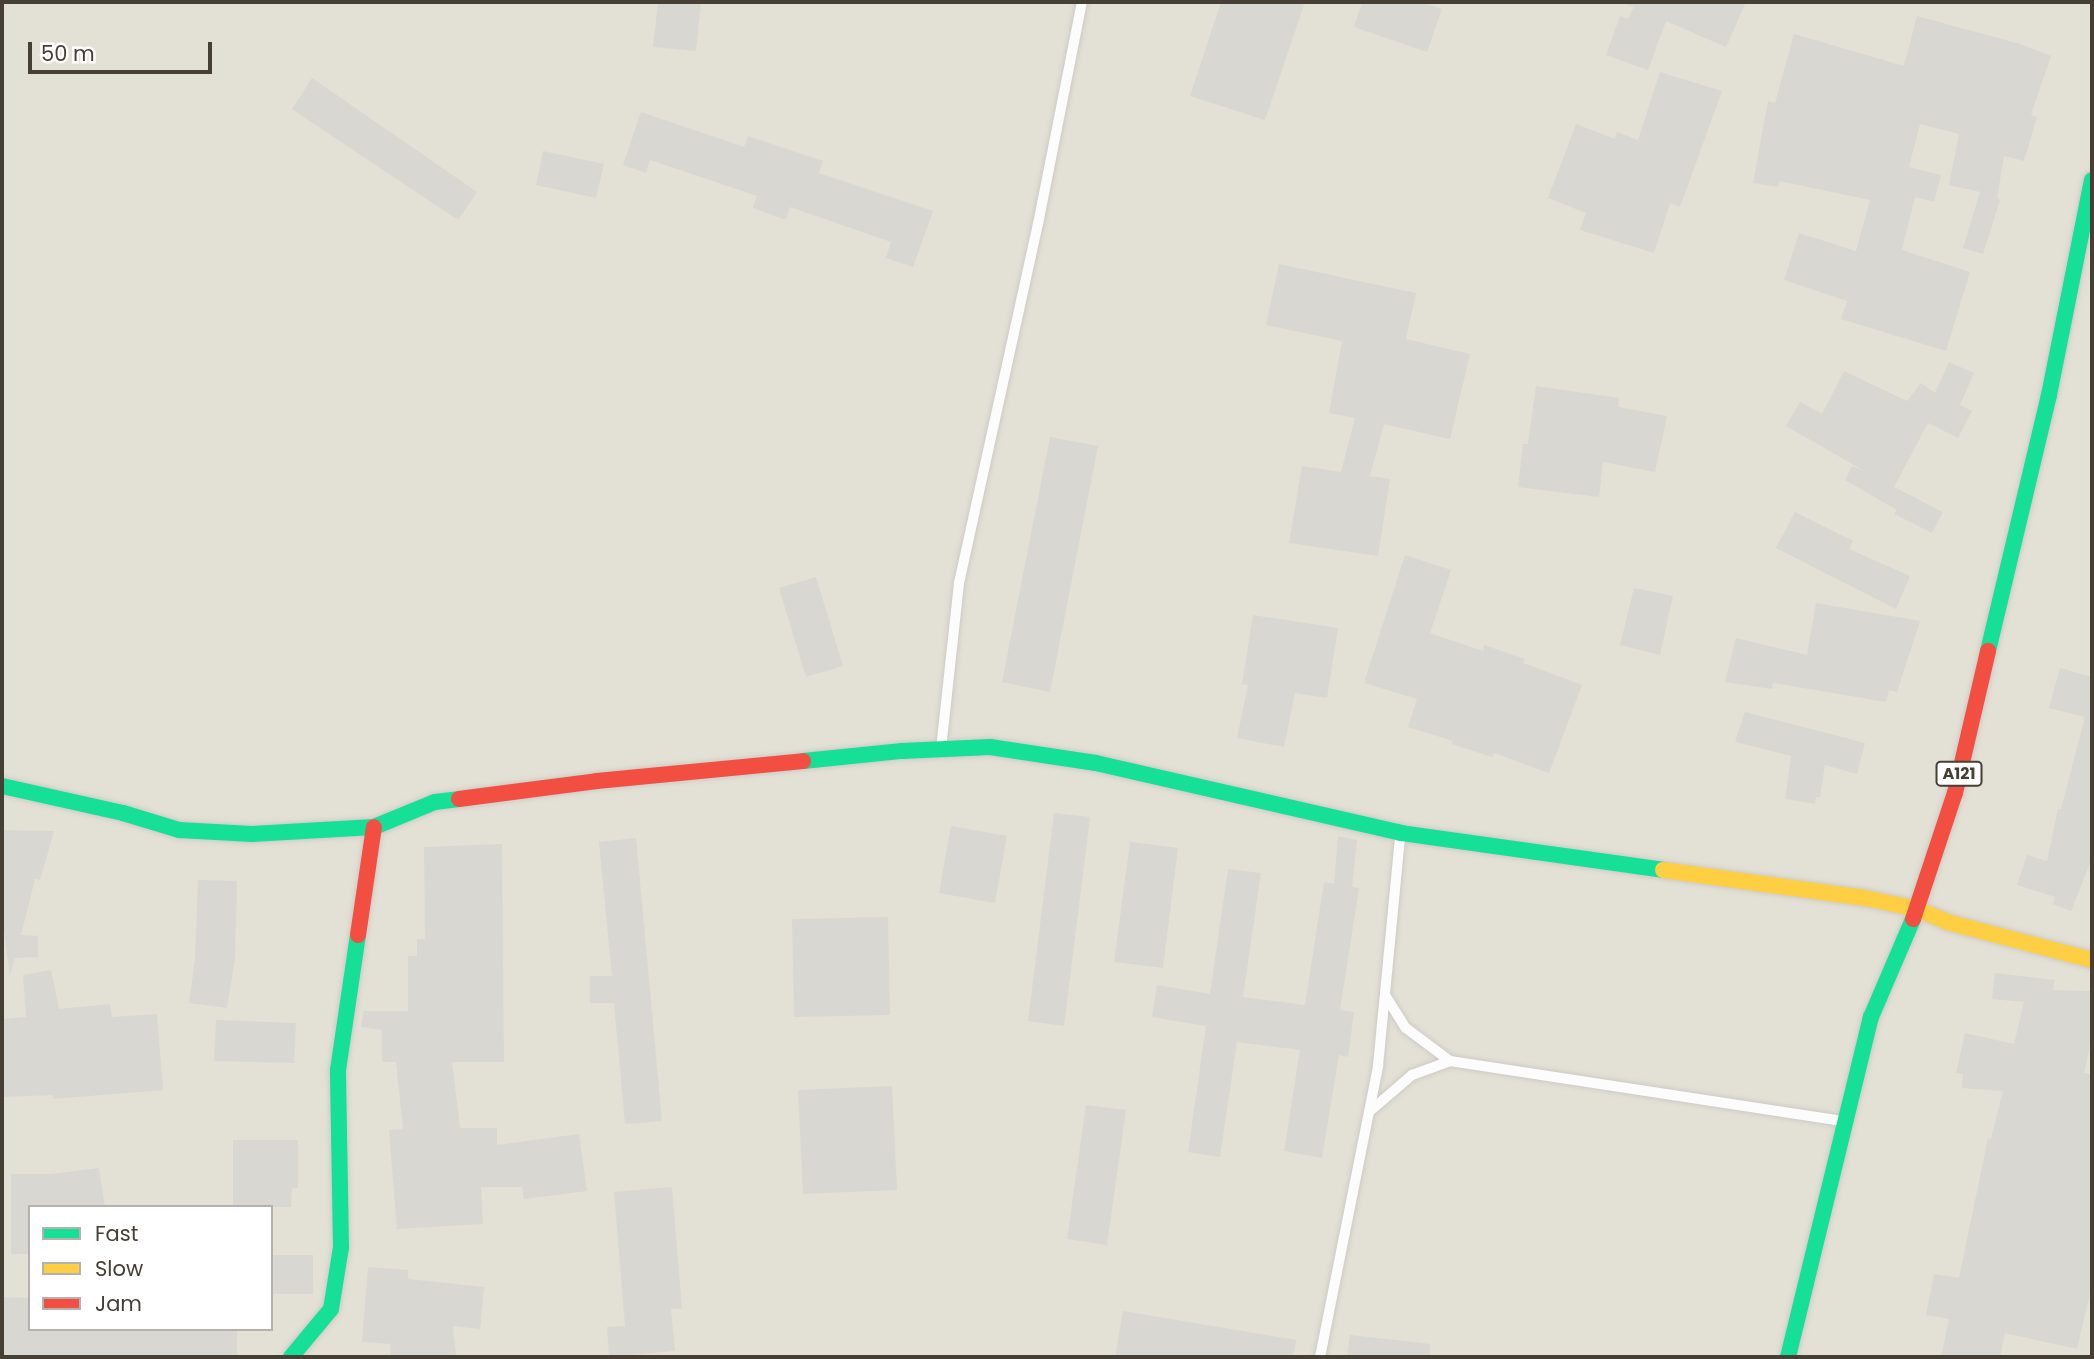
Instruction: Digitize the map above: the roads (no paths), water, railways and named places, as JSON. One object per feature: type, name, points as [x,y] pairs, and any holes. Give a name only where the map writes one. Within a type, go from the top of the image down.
[{"type":"street","name":"A121","points":[[1788,1357],[1871,1017],[1917,908],[1955,793],[2049,395],[2092,180]]},
{"type":"street","points":[[2,786],[124,813],[179,830],[251,834],[374,827],[435,802],[597,781],[941,749],[990,747],[1064,757],[1401,833],[1835,892],[1917,908],[1947,922],[2092,960]]},
{"type":"street","points":[[292,1357],[331,1309],[341,1247],[338,1070],[374,827]]},
{"type":"lane","points":[[941,749],[959,583],[1038,225],[1082,2]]},
{"type":"lane","points":[[1320,1357],[1378,1066],[1401,833]]},
{"type":"lane","points":[[1385,995],[1406,1028],[1450,1061],[1846,1122]]},
{"type":"lane","points":[[1369,1112],[1412,1075],[1450,1061]]}]
